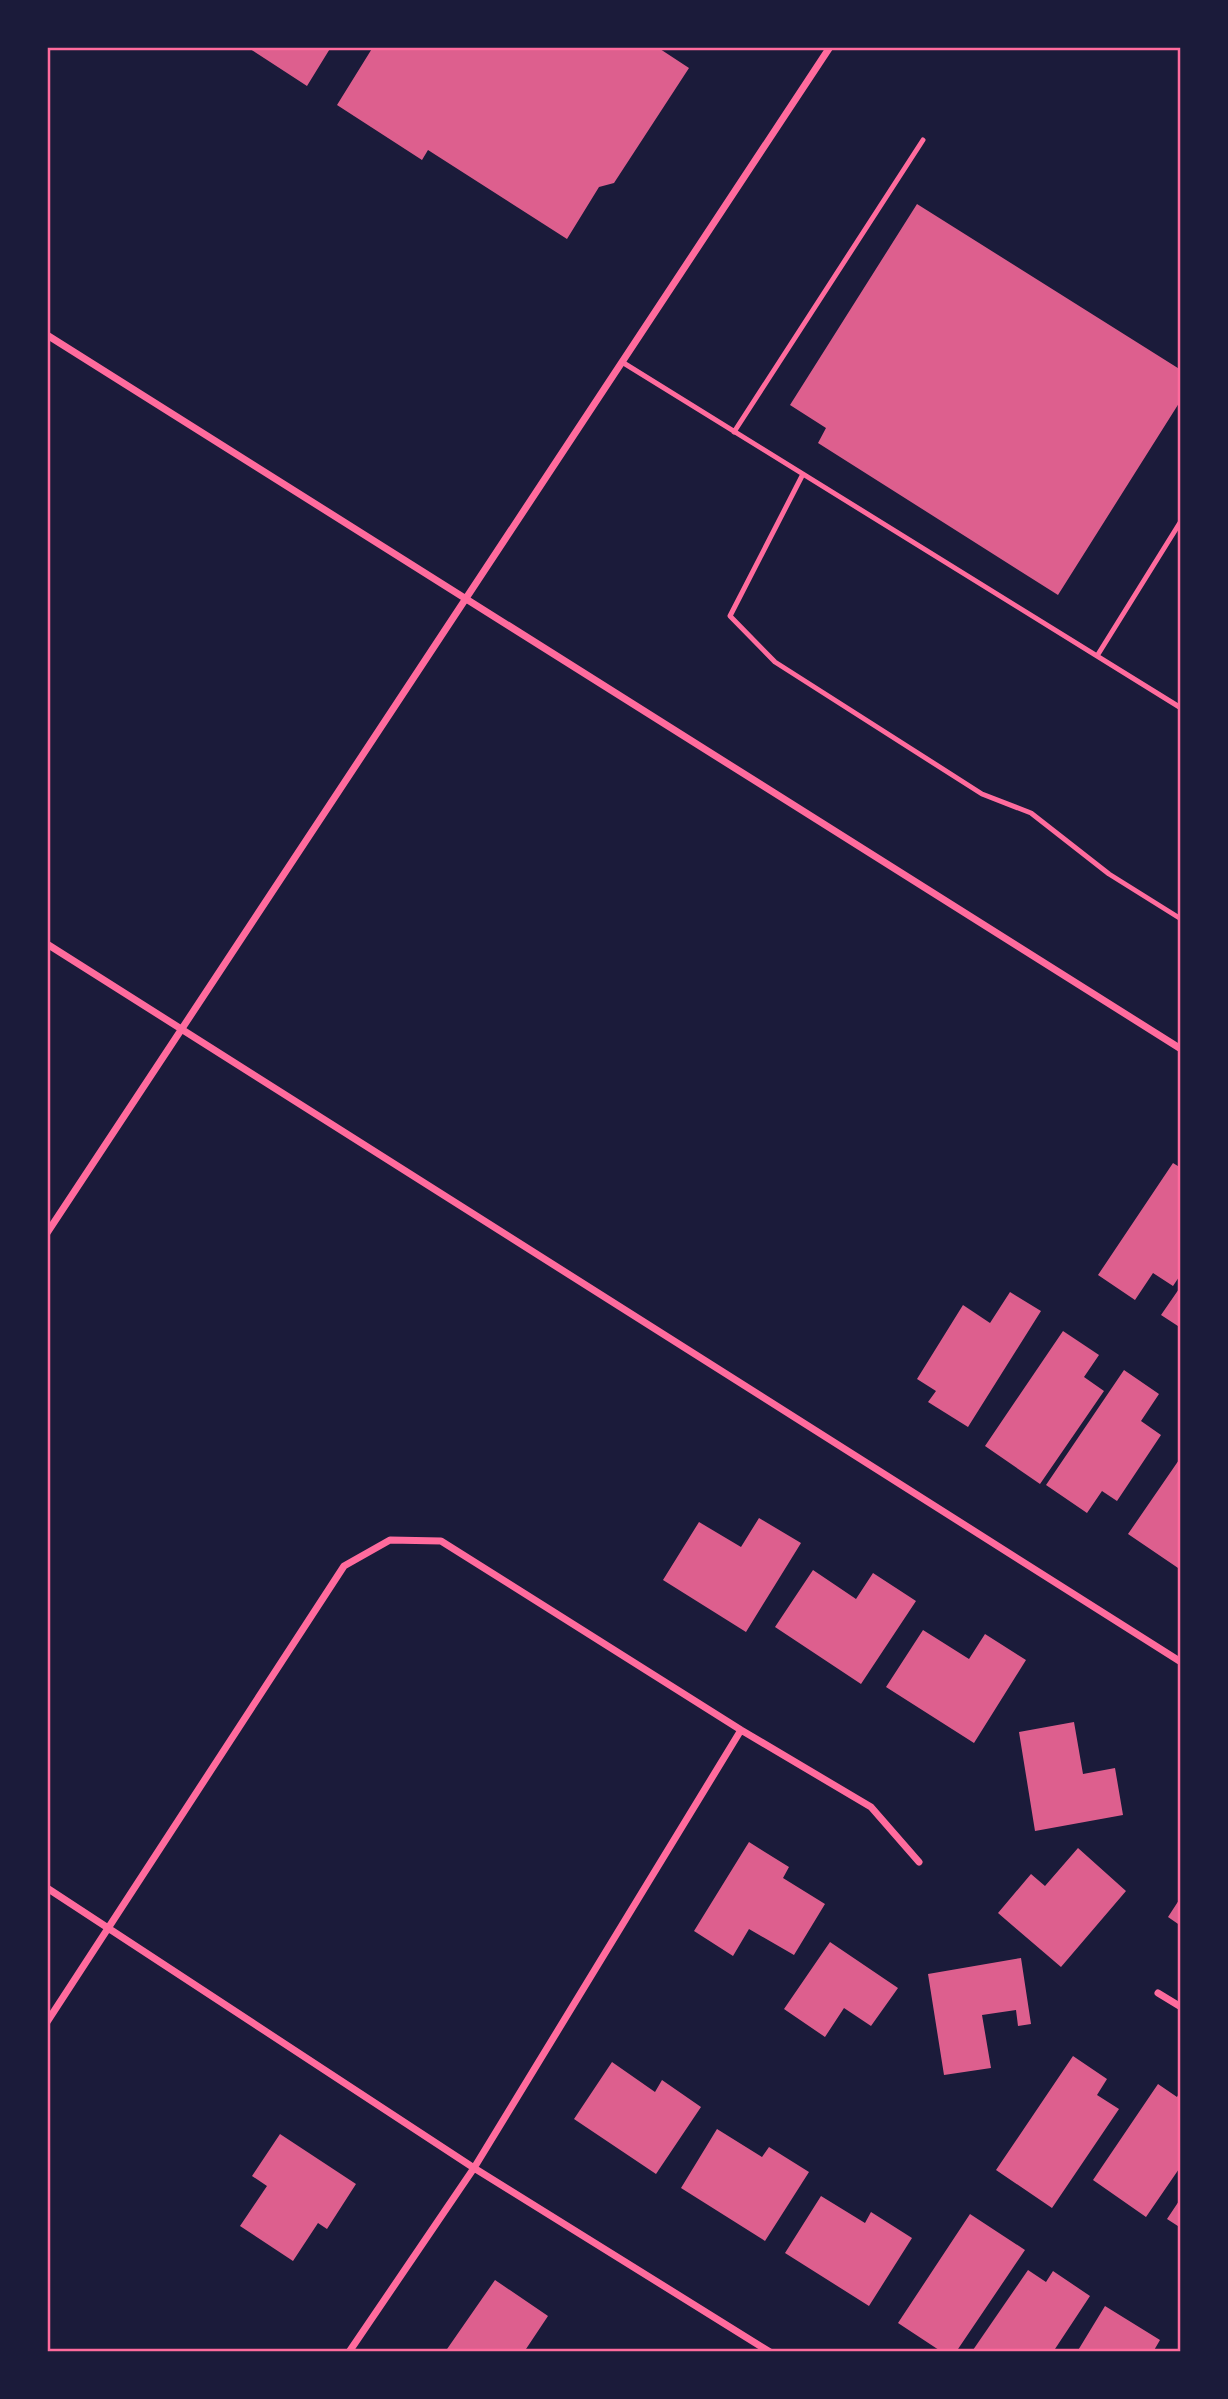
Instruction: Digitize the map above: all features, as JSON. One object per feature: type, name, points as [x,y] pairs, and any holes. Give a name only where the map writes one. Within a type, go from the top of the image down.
[{"type":"street","points":[[47,1233],[830,47]]},
{"type":"street","points":[[47,335],[1181,1049]]},
{"type":"street","points":[[47,944],[1181,1662]]},
{"type":"street","points":[[47,2022],[344,1566],[390,1540],[441,1541],[741,1730],[871,1807],[919,1862]]},
{"type":"street","points":[[349,2352],[474,2168],[741,1730]]},
{"type":"street","points":[[47,1888],[474,2168],[770,2352]]},
{"type":"street","points":[[1158,1993],[1181,2007]]},
{"type":"lane","points":[[734,432],[923,140]]},
{"type":"lane","points":[[622,362],[1181,708]]},
{"type":"lane","points":[[803,474],[730,616],[775,662],[982,793],[1031,813],[1109,874],[1181,919]]},
{"type":"lane","points":[[1097,656],[1181,521]]},
{"type":"building","points":[[247,47],[331,47],[307,86]]},
{"type":"building","points":[[373,47],[657,47],[689,68],[614,183],[599,187],[567,239],[428,150],[422,160],[337,105]]},
{"type":"building","points":[[917,204],[1181,370],[1181,400],[1058,595],[818,443],[826,428],[790,405]]},
{"type":"building","points":[[1173,1163],[1181,1168],[1181,1274],[1173,1286],[1153,1273],[1135,1300],[1098,1275]]},
{"type":"building","points":[[1181,1286],[1181,1328],[1161,1315]]},
{"type":"building","points":[[1010,1292],[1041,1311],[968,1427],[928,1402],[936,1391],[917,1379],[963,1305],[990,1323]]},
{"type":"building","points":[[1063,1331],[1099,1355],[1084,1377],[1104,1391],[1040,1484],[985,1446]]},
{"type":"building","points":[[1124,1370],[1159,1394],[1141,1421],[1161,1435],[1117,1501],[1102,1491],[1087,1513],[1046,1485]]},
{"type":"building","points":[[1181,1457],[1181,1570],[1128,1534]]},
{"type":"building","points":[[759,1518],[801,1543],[746,1632],[663,1580],[699,1522],[741,1547]]},
{"type":"building","points":[[813,1570],[856,1599],[873,1573],[916,1601],[861,1684],[775,1627]]},
{"type":"building","points":[[923,1630],[969,1659],[985,1634],[1026,1660],[974,1743],[886,1687]]},
{"type":"building","points":[[1074,1722],[1083,1774],[1115,1768],[1123,1815],[1035,1831],[1019,1732]]},
{"type":"building","points":[[749,1842],[789,1867],[783,1878],[825,1904],[794,1955],[749,1929],[733,1956],[694,1931]]},
{"type":"building","points":[[1078,1848],[1126,1891],[1061,1967],[998,1913],[1031,1874],[1045,1886]]},
{"type":"building","points":[[1181,1897],[1181,1926],[1168,1917]]},
{"type":"building","points":[[830,1942],[898,1988],[871,2026],[844,2008],[825,2037],[784,2009]]},
{"type":"building","points":[[1021,1958],[1031,2024],[1018,2026],[1016,2010],[982,2015],[991,2068],[944,2075],[928,1974]]},
{"type":"building","points":[[1073,2056],[1107,2079],[1097,2095],[1119,2109],[1052,2208],[996,2170]]},
{"type":"building","points":[[612,2062],[655,2092],[662,2080],[701,2107],[656,2174],[574,2119]]},
{"type":"building","points":[[1158,2084],[1177,2097],[1181,2090],[1181,2166],[1146,2217],[1093,2180]]},
{"type":"building","points":[[717,2129],[762,2157],[769,2147],[809,2172],[765,2241],[681,2188]]},
{"type":"building","points":[[280,2134],[356,2184],[327,2229],[318,2223],[293,2261],[240,2226],[267,2186],[252,2176]]},
{"type":"building","points":[[821,2196],[865,2223],[871,2212],[912,2238],[869,2306],[785,2253]]},
{"type":"building","points":[[1181,2198],[1181,2228],[1167,2219]]},
{"type":"building","points":[[970,2214],[1025,2250],[956,2352],[942,2352],[898,2323]]},
{"type":"building","points":[[1028,2270],[1046,2282],[1053,2271],[1090,2296],[1053,2352],[973,2350]]},
{"type":"building","points":[[495,2280],[548,2316],[524,2352],[445,2352]]},
{"type":"building","points":[[1105,2306],[1160,2340],[1153,2352],[1077,2352]]}]
